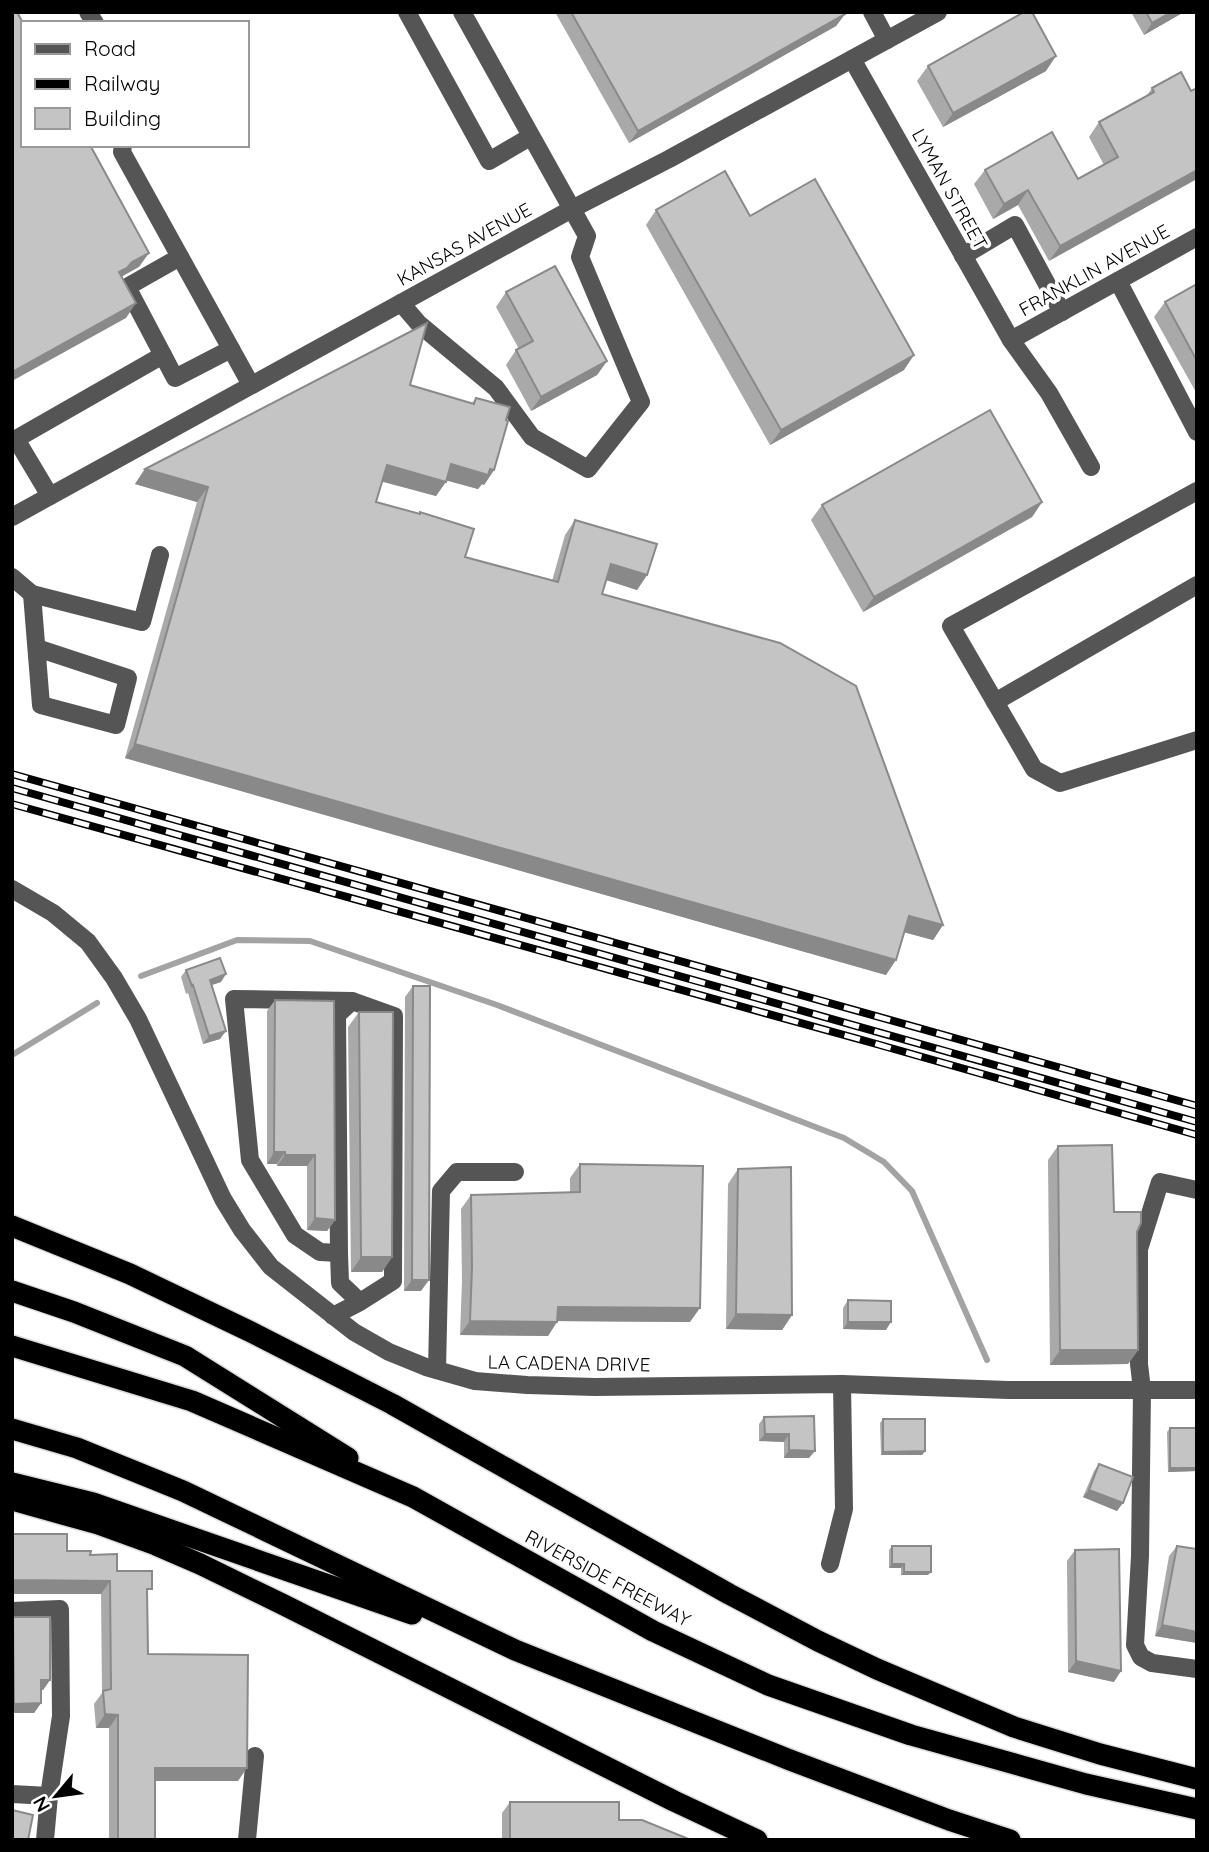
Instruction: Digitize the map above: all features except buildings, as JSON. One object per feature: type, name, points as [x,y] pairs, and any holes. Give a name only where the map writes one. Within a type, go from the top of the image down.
[{"type":"highway","points":[[12,1226],[130,1274],[380,1398],[729,1594],[877,1669],[1014,1727],[1100,1754],[1197,1779]]},
{"type":"highway","points":[[12,1291],[96,1320],[184,1356],[412,1497]]},
{"type":"highway","name":"RIVERSIDE FREEWAY","points":[[12,1346],[192,1401],[412,1497],[653,1631],[768,1685],[911,1735],[1086,1784],[1197,1809]]},
{"type":"highway","points":[[12,1429],[78,1448],[183,1491],[515,1650]]},
{"type":"highway","points":[[12,1483],[105,1507],[515,1650],[790,1760],[1010,1840]]},
{"type":"highway","points":[[12,1500],[98,1524],[200,1564],[757,1840]]},
{"type":"street","points":[[407,12],[489,161],[530,137]]},
{"type":"street","points":[[401,303],[419,324],[496,388],[532,436],[588,469],[641,402],[580,257],[587,236],[462,12]]},
{"type":"street","points":[[872,12],[887,40]]},
{"type":"street","name":"KANSAS AVENUE","points":[[12,517],[570,209],[669,159],[938,12]]},
{"type":"street","name":"LYMAN STREET","points":[[852,59],[1011,340],[1049,393],[1091,467]]},
{"type":"street","points":[[123,147],[122,152],[251,385]]},
{"type":"street","points":[[963,256],[1014,225],[1062,312]]},
{"type":"street","name":"FRANKLIN AVENUE","points":[[1011,340],[1197,237]]},
{"type":"street","points":[[180,257],[127,287],[175,378],[231,349]]},
{"type":"street","points":[[1118,281],[1197,432]]},
{"type":"street","points":[[50,496],[16,439],[163,355]]},
{"type":"street","points":[[1197,491],[951,626],[1034,769],[1060,783],[1197,740]]},
{"type":"street","points":[[12,577],[32,594],[142,622],[160,555]]},
{"type":"street","points":[[995,702],[1197,585]]},
{"type":"street","points":[[32,594],[41,705],[116,725],[128,678],[37,648]]},
{"type":"street","name":"LA CADENA DRIVE","points":[[12,889],[53,913],[88,943],[114,978],[138,1019],[223,1199],[242,1230],[271,1267],[354,1332],[389,1352],[475,1381],[527,1385],[595,1387],[842,1384],[1008,1390],[1197,1390]]},
{"type":"street","points":[[333,1316],[393,1281],[394,1016],[352,1001],[234,999],[250,1160],[295,1235],[320,1252],[339,1253]]},
{"type":"street","points":[[352,1001],[337,1016],[339,1253],[340,1283],[360,1302]]},
{"type":"street","points":[[437,1370],[441,1191],[457,1172],[515,1172]]},
{"type":"street","points":[[1197,1189],[1160,1182],[1139,1249],[1139,1364],[1142,1390],[1140,1556],[1135,1645],[1141,1657],[1152,1662],[1197,1669]]},
{"type":"street","points":[[830,1564],[844,1509],[842,1384]]},
{"type":"street","points":[[12,1611],[60,1609],[61,1716],[48,1796],[45,1840]]},
{"type":"street","points":[[247,1840],[255,1756]]},
{"type":"street","points":[[12,1794],[48,1796]]},
{"type":"waterway","points":[[141,976],[237,940],[310,941],[497,1005],[844,1138],[884,1162],[912,1191],[987,1360]]},
{"type":"waterway","points":[[12,1055],[97,1003]]},
{"type":"railway","points":[[12,774],[1197,1106]]},
{"type":"railway","points":[[12,788],[1197,1122]]},
{"type":"railway","points":[[12,804],[1197,1135]]}]
